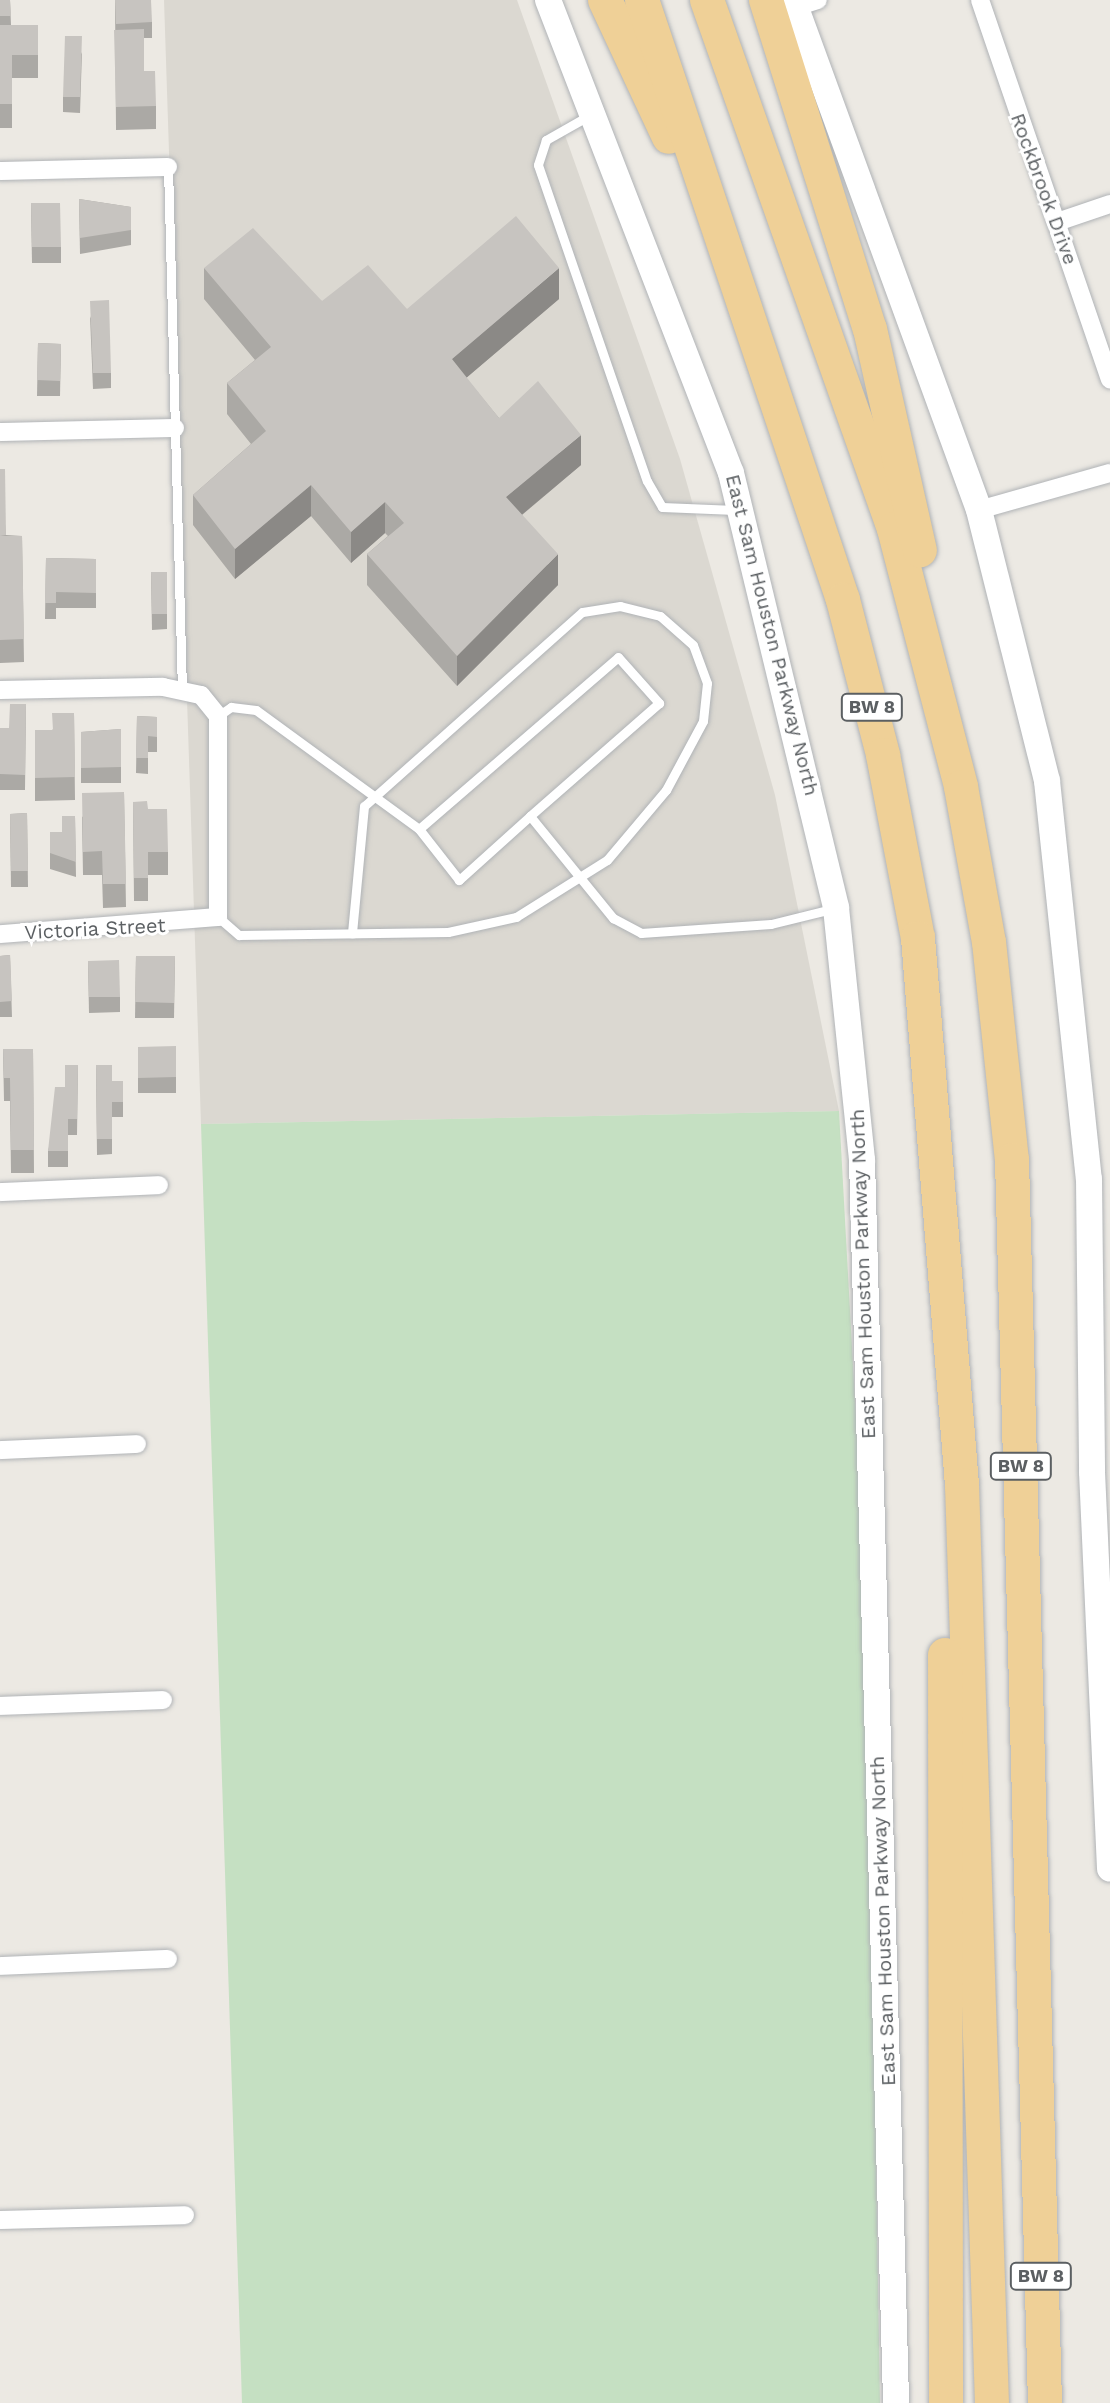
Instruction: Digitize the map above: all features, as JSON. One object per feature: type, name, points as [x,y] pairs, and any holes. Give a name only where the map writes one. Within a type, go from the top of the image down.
[{"type":"highway","points":[[605,0],[746,302]]},
{"type":"highway","name":"BW 8","points":[[642,0],[839,586],[883,755],[918,938],[938,1126],[962,1485],[992,2403]]},
{"type":"highway","name":"BW 8","points":[[707,0],[894,529],[961,787],[989,942],[1012,1160],[1045,2403]]},
{"type":"highway","points":[[794,2],[922,561],[961,787]]},
{"type":"highway","points":[[938,1126],[949,1889],[946,2403]]},
{"type":"highway","points":[[1036,2148],[1066,2403]]},
{"type":"main road","name":"East Sam Houston Parkway North","points":[[548,0],[741,510],[836,908],[862,1160],[896,2403]]},
{"type":"main road","points":[[794,2],[979,510],[1047,781],[1073,973],[1100,1346],[1110,1869]]},
{"type":"street","name":"Rockbrook Drive","points":[[980,0],[1110,379]]},
{"type":"street","points":[[0,171],[168,167]]},
{"type":"street","points":[[1057,222],[1110,204]]},
{"type":"street","points":[[0,432],[175,428]]},
{"type":"street","points":[[979,510],[1110,473]]},
{"type":"street","points":[[0,690],[163,687],[201,695],[218,716],[218,917]]},
{"type":"street","name":"Victoria Street","points":[[0,934],[191,924],[218,917]]},
{"type":"street","points":[[0,1192],[159,1185]]},
{"type":"street","points":[[0,1450],[137,1444]]},
{"type":"street","points":[[0,1706],[163,1700]]},
{"type":"street","points":[[0,1966],[168,1959]]},
{"type":"street","points":[[0,2220],[185,2215]]},
{"type":"lane","points":[[590,115],[546,140],[538,165],[647,481],[662,507],[741,510]]},
{"type":"lane","points":[[168,167],[182,691]]},
{"type":"lane","points":[[218,917],[239,935],[448,932],[516,917],[607,860],[666,790],[703,721],[707,683],[693,645],[660,616],[620,606],[582,612],[378,794],[359,822],[352,933]]},
{"type":"lane","points":[[218,716],[231,707],[256,710],[378,794],[419,829],[459,880],[659,703],[618,657],[419,829]]},
{"type":"lane","points":[[530,816],[613,918],[641,933],[771,924],[836,908]]},
{"type":"shaded area","points":[[164,0],[517,0],[680,459],[775,795],[839,1111],[201,1124]]},
{"type":"green space","points":[[839,1111],[867,1619],[880,2403],[242,2403],[201,1124]]},
{"type":"building","points":[[0,0],[10,0],[11,16],[0,16]]},
{"type":"building","points":[[115,0],[151,0],[152,22],[116,24]]},
{"type":"building","points":[[0,25],[38,25],[38,55],[12,55],[12,104],[0,104]]},
{"type":"building","points":[[144,29],[144,71],[155,71],[156,106],[116,107],[114,30]]},
{"type":"building","points":[[65,36],[82,36],[80,97],[63,97]]},
{"type":"building","points":[[79,199],[131,207],[131,230],[80,238]]},
{"type":"building","points":[[31,203],[60,203],[61,247],[32,247]]},
{"type":"building","points":[[516,216],[559,268],[452,359],[499,418],[538,381],[581,435],[506,497],[558,554],[457,656],[367,554],[404,523],[385,502],[351,532],[311,485],[235,549],[193,495],[266,431],[227,383],[271,347],[204,268],[253,228],[322,301],[368,265],[407,309]]},
{"type":"building","points":[[109,300],[111,373],[93,373],[90,301]]},
{"type":"building","points":[[38,343],[61,344],[60,381],[37,380]]},
{"type":"building","points":[[0,469],[5,469],[6,535],[0,536]]},
{"type":"building","points":[[0,536],[22,536],[24,639],[0,640]]},
{"type":"building","points":[[46,558],[96,559],[96,593],[56,592],[56,603],[45,603]]},
{"type":"building","points":[[151,572],[167,572],[167,614],[152,614]]},
{"type":"building","points":[[10,704],[26,704],[25,775],[0,774],[0,728],[9,728]]},
{"type":"building","points":[[52,713],[74,713],[75,777],[35,778],[35,730],[53,730]]},
{"type":"building","points":[[137,716],[157,717],[157,737],[148,736],[148,758],[136,758]]},
{"type":"building","points":[[121,729],[121,767],[81,768],[81,732]]},
{"type":"building","points":[[124,792],[126,884],[103,884],[102,851],[83,852],[82,793]]},
{"type":"building","points":[[147,801],[148,809],[167,809],[168,852],[148,852],[148,878],[134,878],[133,802]]},
{"type":"building","points":[[27,813],[28,871],[11,871],[10,814]]},
{"type":"building","points":[[62,816],[75,816],[76,862],[50,853],[50,832],[62,832]]},
{"type":"building","points":[[10,955],[12,1001],[0,1002],[0,956]]},
{"type":"building","points":[[136,956],[175,956],[174,1003],[135,1002]]},
{"type":"building","points":[[119,960],[120,997],[89,997],[88,961]]},
{"type":"building","points":[[176,1046],[176,1077],[138,1078],[138,1047]]},
{"type":"building","points":[[3,1049],[33,1049],[34,1150],[11,1150],[10,1078],[4,1078]]},
{"type":"building","points":[[65,1065],[78,1065],[77,1119],[68,1119],[68,1151],[48,1151],[55,1087],[65,1087]]},
{"type":"building","points":[[96,1065],[112,1065],[112,1081],[123,1081],[123,1102],[112,1102],[112,1139],[97,1139]]}]
